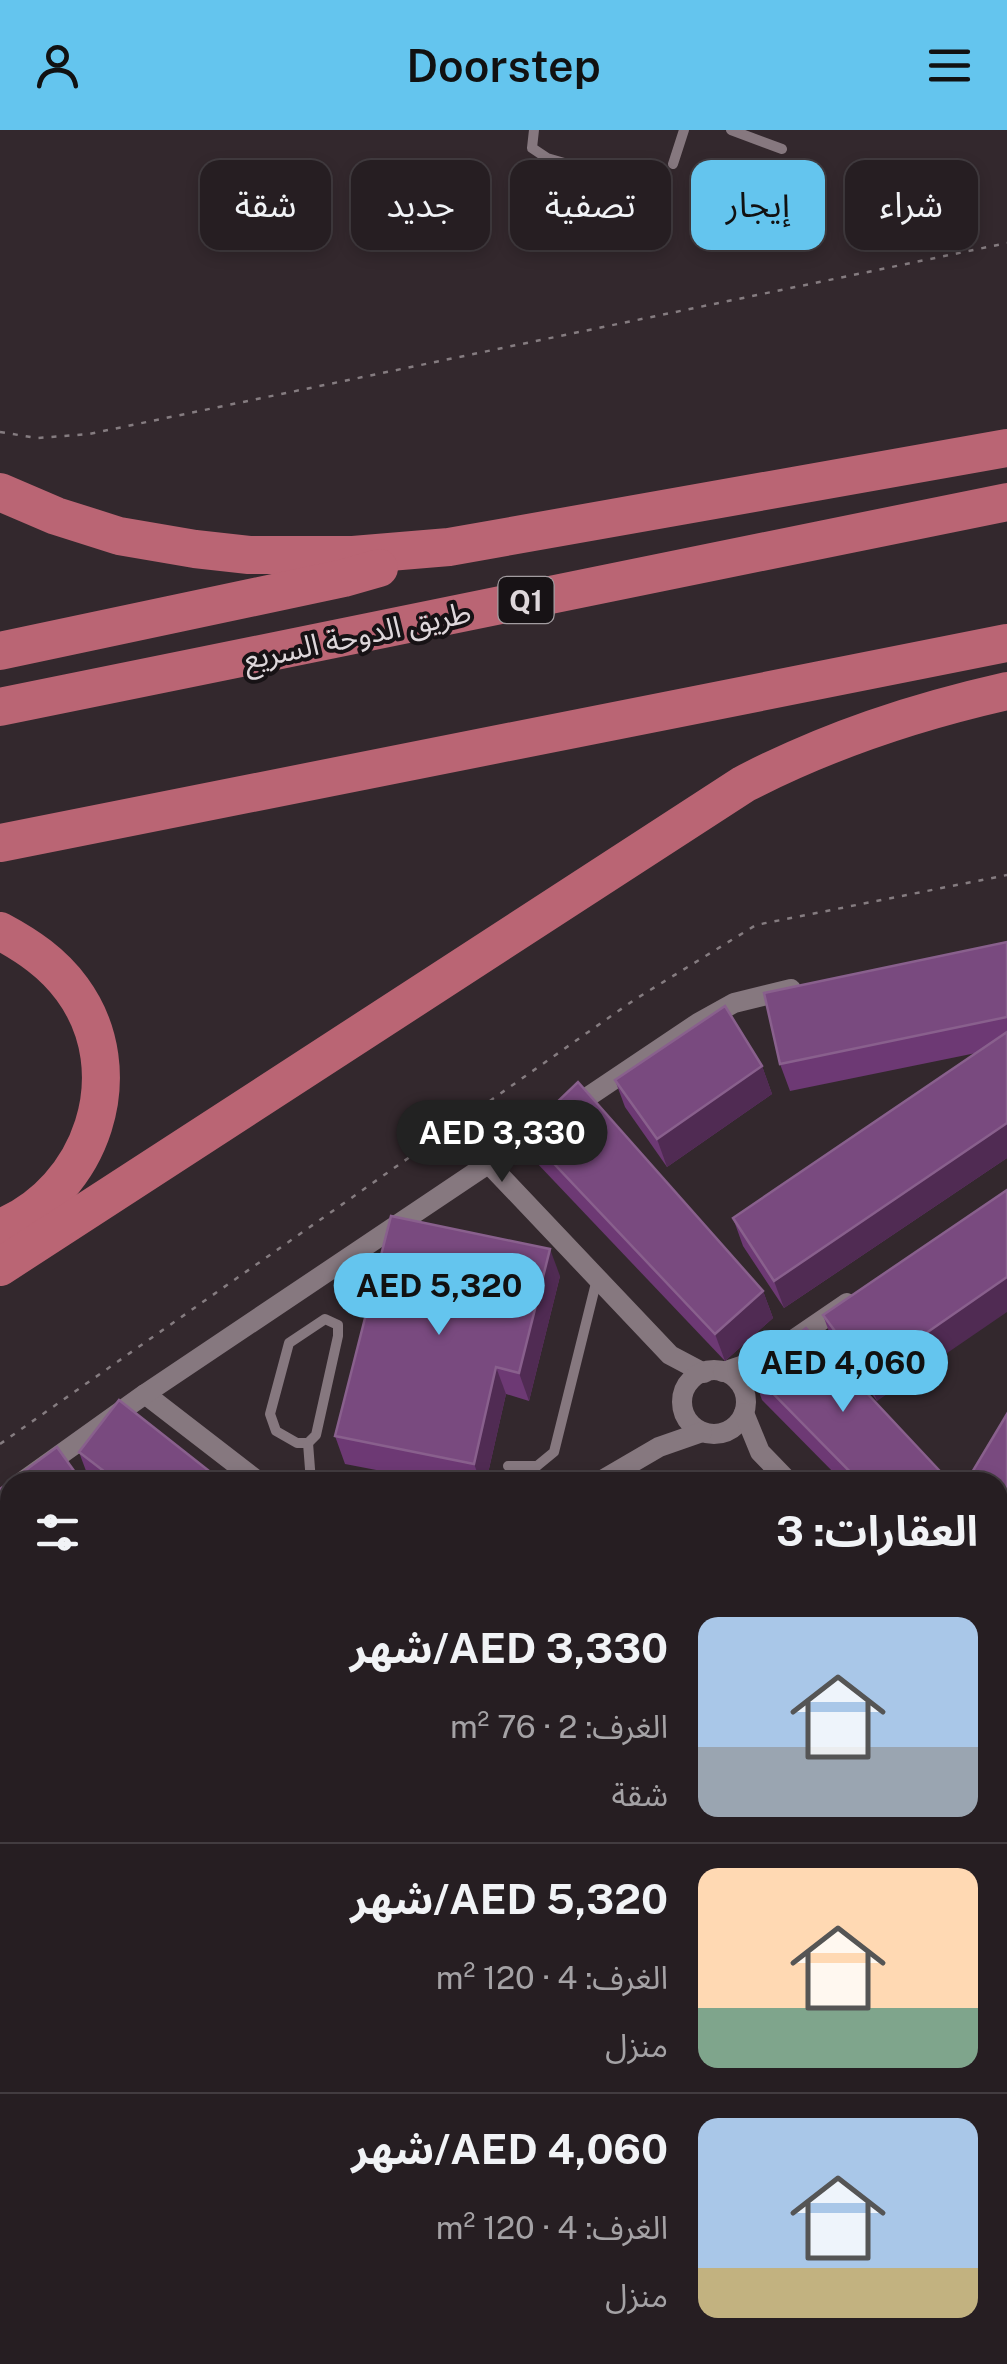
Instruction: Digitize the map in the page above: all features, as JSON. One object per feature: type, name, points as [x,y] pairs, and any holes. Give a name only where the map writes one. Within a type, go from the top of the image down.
[{"type":"highway","points":[[0,651],[344,578],[448,547],[1007,448]]},
{"type":"highway","points":[[0,492],[118,536],[195,549],[289,556],[448,547]]},
{"type":"highway","name":"طريق الدوحة السريع","points":[[0,707],[1007,502]]},
{"type":"highway","points":[[0,843],[1007,643]]},
{"type":"highway","points":[[0,1270],[744,784],[856,732],[933,707],[1007,691]]},
{"type":"highway","points":[[0,932],[26,945],[53,966],[74,992],[91,1025],[100,1087],[95,1122],[81,1160],[54,1195],[21,1220],[0,1228]]},
{"type":"street","points":[[36,1472],[145,1394],[720,1010],[750,998],[804,987]]},
{"type":"street","points":[[489,1164],[670,1355],[740,1384],[760,1452]]},
{"type":"street","points":[[659,1446],[690,1382],[768,1357],[864,1292]]},
{"type":"street","points":[[670,1355],[690,1423],[760,1452],[779,1472]]},
{"type":"street","points":[[616,1472],[659,1446],[735,1426],[768,1357]]},
{"type":"street","points":[[145,1394],[246,1472]]},
{"type":"lane","points":[[534,130],[532,148],[547,158],[599,173],[612,184],[604,234],[596,244],[553,244],[534,234],[532,218],[547,158]]},
{"type":"lane","points":[[673,164],[684,130]]},
{"type":"lane","points":[[730,130],[782,148]]},
{"type":"lane","points":[[508,1466],[537,1466],[554,1452],[598,1278]]},
{"type":"lane","points":[[308,1443],[297,1444],[276,1431],[270,1414],[289,1343],[310,1327],[330,1319],[339,1331],[316,1435],[308,1443],[310,1472]]},
{"type":"path","points":[[0,432],[37,438],[89,434],[1007,244]]},
{"type":"path","points":[[0,1444],[634,1000],[756,924],[1007,875]]},
{"type":"building","points":[[1007,942],[1007,1017],[780,1064],[764,993]]},
{"type":"building","points":[[725,1006],[762,1066],[657,1139],[615,1080]]},
{"type":"building","points":[[1007,1032],[1007,1123],[774,1281],[733,1218]]},
{"type":"building","points":[[578,1082],[763,1291],[715,1334],[525,1133]]},
{"type":"building","points":[[1007,1190],[1007,1277],[867,1374],[823,1315]]},
{"type":"building","points":[[391,1216],[550,1249],[519,1373],[496,1367],[474,1464],[335,1436]]},
{"type":"building","points":[[806,1328],[941,1472],[850,1472],[752,1372]]},
{"type":"building","points":[[119,1400],[210,1472],[105,1472],[79,1452]]},
{"type":"building","points":[[1007,1414],[1007,1472],[972,1472]]},
{"type":"building","points":[[57,1447],[75,1472],[23,1472]]}]
